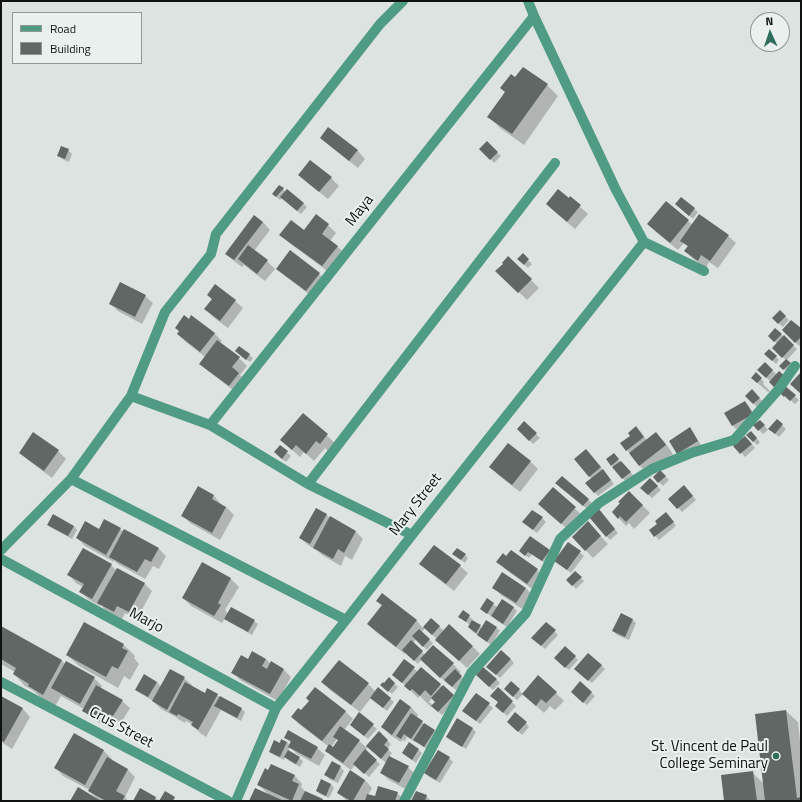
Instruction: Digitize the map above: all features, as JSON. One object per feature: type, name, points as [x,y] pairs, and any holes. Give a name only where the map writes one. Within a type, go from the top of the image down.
[{"type":"street","points":[[1,550],[71,479],[131,396],[165,312],[211,254],[216,234],[380,24],[403,1]]},
{"type":"street","points":[[528,1],[616,190],[644,242],[704,271]]},
{"type":"street","name":"Maya","points":[[210,425],[534,16]]},
{"type":"street","points":[[308,484],[555,162]]},
{"type":"street","name":"Mary Street","points":[[236,801],[276,708],[644,242]]},
{"type":"street","points":[[404,801],[472,673],[526,613],[560,539],[599,503],[652,469],[691,453],[734,440],[778,390],[795,366]]},
{"type":"street","points":[[131,396],[210,425],[308,484],[412,535]]},
{"type":"street","points":[[71,479],[346,620]]},
{"type":"street","name":"Marjo","points":[[1,559],[276,708]]},
{"type":"street","name":"Crus Street","points":[[1,682],[228,801]]},
{"type":"building","points":[[523,67],[548,84],[512,134],[487,117],[505,92],[500,88],[511,74],[515,77]]},
{"type":"building","points":[[328,127],[358,150],[349,161],[320,138]]},
{"type":"building","points":[[487,141],[498,152],[490,160],[479,149]]},
{"type":"building","points":[[61,146],[69,149],[65,159],[57,156]]},
{"type":"building","points":[[310,160],[332,177],[319,192],[298,175]]},
{"type":"building","points":[[279,185],[284,188],[276,197],[272,194]]},
{"type":"building","points":[[287,189],[304,203],[297,211],[280,197]]},
{"type":"building","points":[[558,189],[581,205],[567,222],[546,204]]},
{"type":"building","points":[[681,197],[695,208],[689,216],[675,204]]},
{"type":"building","points":[[666,201],[689,220],[670,243],[647,224]]},
{"type":"building","points":[[316,214],[329,224],[322,234],[338,246],[322,266],[279,235],[291,220],[304,230]]},
{"type":"building","points":[[699,214],[729,235],[710,261],[701,255],[698,261],[684,251],[688,246],[680,241]]},
{"type":"building","points":[[254,215],[263,222],[234,260],[225,254]]},
{"type":"building","points":[[248,245],[268,260],[257,274],[238,259]]},
{"type":"building","points":[[290,250],[320,273],[306,291],[276,269]]},
{"type":"building","points":[[523,253],[529,259],[524,265],[517,259]]},
{"type":"building","points":[[508,256],[532,279],[518,293],[495,271],[503,264],[502,263]]},
{"type":"building","points":[[120,282],[146,295],[135,317],[109,304]]},
{"type":"building","points":[[215,284],[236,300],[220,321],[204,309],[212,299],[207,295]]},
{"type":"building","points":[[780,310],[786,316],[778,324],[772,318]]},
{"type":"building","points":[[184,315],[189,319],[191,315],[215,333],[200,352],[177,334],[179,331],[175,328]]},
{"type":"building","points":[[791,320],[801,328],[801,337],[795,343],[782,330]]},
{"type":"building","points":[[775,328],[782,334],[774,342],[768,336]]},
{"type":"building","points":[[784,335],[794,345],[782,358],[772,348]]},
{"type":"building","points":[[217,340],[240,357],[232,367],[239,373],[229,386],[199,364]]},
{"type":"building","points":[[239,346],[250,354],[246,360],[235,351]]},
{"type":"building","points":[[769,349],[777,356],[772,361],[764,354]]},
{"type":"building","points":[[786,359],[791,363],[783,370],[779,366]]},
{"type":"building","points":[[765,362],[773,370],[766,378],[757,370]]},
{"type":"building","points":[[779,371],[785,376],[774,387],[769,382]]},
{"type":"building","points":[[756,372],[762,378],[757,383],[751,378]]},
{"type":"building","points":[[801,372],[801,394],[790,384]]},
{"type":"building","points":[[785,386],[796,395],[790,401],[779,392]]},
{"type":"building","points":[[752,389],[760,398],[753,404],[745,396]]},
{"type":"building","points":[[745,401],[753,414],[732,426],[724,413]]},
{"type":"building","points":[[303,413],[328,434],[320,444],[316,441],[306,454],[296,445],[292,450],[280,440]]},
{"type":"building","points":[[777,419],[783,424],[775,434],[768,429]]},
{"type":"building","points":[[760,420],[765,425],[758,431],[753,425]]},
{"type":"building","points":[[524,421],[537,433],[529,441],[517,429]]},
{"type":"building","points":[[636,426],[644,437],[626,451],[620,443],[630,436],[628,433]]},
{"type":"building","points":[[690,427],[698,441],[677,454],[669,441]]},
{"type":"building","points":[[751,431],[757,438],[753,442],[746,435]]},
{"type":"building","points":[[33,432],[59,450],[44,471],[19,453]]},
{"type":"building","points":[[656,432],[666,445],[639,466],[629,453]]},
{"type":"building","points":[[745,436],[752,444],[740,454],[733,446]]},
{"type":"building","points":[[508,443],[531,461],[512,485],[489,467]]},
{"type":"building","points":[[280,445],[288,451],[282,459],[274,452]]},
{"type":"building","points":[[586,449],[601,467],[589,477],[574,459]]},
{"type":"building","points":[[614,453],[619,459],[611,466],[606,459]]},
{"type":"building","points":[[621,461],[631,472],[622,479],[612,467]]},
{"type":"building","points":[[603,469],[611,480],[594,493],[585,483]]},
{"type":"building","points":[[660,470],[666,476],[658,483],[653,477]]},
{"type":"building","points":[[562,476],[589,499],[583,506],[555,483]]},
{"type":"building","points":[[650,478],[658,486],[648,495],[640,488]]},
{"type":"building","points":[[684,485],[693,496],[677,509],[668,499]]},
{"type":"building","points":[[198,486],[214,495],[212,499],[226,507],[212,533],[181,516]]},
{"type":"building","points":[[553,487],[576,507],[561,524],[538,504]]},
{"type":"building","points":[[629,491],[643,505],[626,522],[620,516],[618,519],[612,512],[620,503],[618,502]]},
{"type":"building","points":[[316,508],[327,514],[310,544],[299,538]]},
{"type":"building","points":[[599,509],[615,529],[606,537],[589,517]]},
{"type":"building","points":[[532,510],[543,517],[533,530],[522,522]]},
{"type":"building","points":[[666,512],[674,522],[654,537],[649,530],[657,524],[655,521]]},
{"type":"building","points":[[53,514],[74,526],[68,536],[47,525]]},
{"type":"building","points":[[330,516],[356,531],[344,553],[338,549],[333,559],[313,548]]},
{"type":"building","points":[[104,519],[121,528],[106,555],[76,538],[85,521],[99,529]]},
{"type":"building","points":[[588,521],[601,536],[585,551],[572,537]]},
{"type":"building","points":[[124,529],[159,548],[151,562],[145,559],[137,572],[109,557]]},
{"type":"building","points":[[530,536],[550,550],[542,561],[528,552],[525,556],[519,551]]},
{"type":"building","points":[[568,542],[581,551],[567,570],[554,561]]},
{"type":"building","points":[[434,545],[461,565],[446,584],[419,564]]},
{"type":"building","points":[[83,548],[112,564],[92,599],[79,592],[84,584],[67,575]]},
{"type":"building","points":[[457,548],[466,554],[461,560],[452,554]]},
{"type":"building","points":[[511,550],[538,569],[527,584],[496,562],[503,553],[506,556]]},
{"type":"building","points":[[202,562],[231,578],[218,603],[221,605],[214,616],[182,598]]},
{"type":"building","points":[[117,568],[145,583],[129,612],[117,606],[114,612],[97,603]]},
{"type":"building","points":[[575,571],[582,577],[572,586],[566,580]]},
{"type":"building","points":[[502,572],[526,588],[516,603],[492,588]]},
{"type":"building","points":[[382,593],[417,620],[396,647],[367,624],[382,605],[376,601]]},
{"type":"building","points":[[487,598],[494,603],[487,614],[480,609]]},
{"type":"building","points":[[502,599],[514,607],[503,624],[491,616]]},
{"type":"building","points":[[231,607],[255,620],[248,632],[224,619]]},
{"type":"building","points":[[463,610],[470,615],[466,622],[458,617]]},
{"type":"building","points":[[621,613],[633,619],[625,637],[612,631]]},
{"type":"building","points":[[431,618],[440,626],[432,635],[423,627]]},
{"type":"building","points":[[472,620],[481,625],[476,633],[468,627]]},
{"type":"building","points":[[486,620],[497,627],[487,642],[477,635]]},
{"type":"building","points":[[84,622],[124,644],[122,648],[128,651],[118,669],[112,666],[106,677],[66,655]]},
{"type":"building","points":[[546,622],[556,630],[541,646],[531,638]]},
{"type":"building","points":[[449,624],[473,646],[459,661],[435,640]]},
{"type":"building","points":[[1,626],[62,660],[43,695],[28,686],[29,684],[13,674],[16,668],[1,659]]},
{"type":"building","points":[[419,629],[430,639],[423,647],[412,636]]},
{"type":"building","points":[[411,640],[423,651],[414,661],[402,650]]},
{"type":"building","points":[[433,645],[454,663],[440,678],[420,659]]},
{"type":"building","points":[[565,646],[576,656],[565,668],[554,658]]},
{"type":"building","points":[[501,650],[511,659],[496,675],[486,667]]},
{"type":"building","points":[[252,651],[266,659],[262,666],[267,669],[271,661],[284,669],[270,694],[231,673],[241,655],[248,659]]},
{"type":"building","points":[[588,653],[602,665],[588,681],[574,669]]},
{"type":"building","points":[[404,659],[415,667],[402,683],[392,675]]},
{"type":"building","points":[[339,660],[369,683],[351,705],[321,682]]},
{"type":"building","points":[[66,661],[95,677],[80,704],[51,688]]},
{"type":"building","points":[[421,667],[441,684],[431,696],[425,690],[420,696],[412,689],[410,691],[404,686]]},
{"type":"building","points":[[483,667],[497,679],[489,687],[476,675]]},
{"type":"building","points":[[170,669],[185,677],[167,710],[152,701]]},
{"type":"building","points":[[455,669],[462,676],[452,687],[444,680]]},
{"type":"building","points":[[144,674],[157,682],[148,697],[135,690]]},
{"type":"building","points":[[538,675],[557,692],[546,703],[541,699],[536,706],[522,694]]},
{"type":"building","points":[[389,677],[395,683],[388,692],[380,685]]},
{"type":"building","points":[[511,681],[520,689],[513,697],[504,689]]},
{"type":"building","points":[[580,681],[592,692],[583,703],[571,692]]},
{"type":"building","points":[[185,682],[205,693],[207,688],[218,694],[198,730],[191,725],[193,722],[178,714],[177,716],[169,712]]},
{"type":"building","points":[[96,685],[123,700],[113,716],[109,714],[104,723],[82,711]]},
{"type":"building","points":[[443,685],[454,695],[438,712],[431,706],[435,702],[431,698]]},
{"type":"building","points":[[315,687],[346,711],[322,741],[291,717],[298,708],[301,710],[309,701],[306,698]]},
{"type":"building","points":[[378,687],[391,698],[383,708],[370,698]]},
{"type":"building","points":[[498,687],[513,701],[503,713],[495,706],[498,702],[490,696]]},
{"type":"building","points":[[476,693],[490,703],[476,721],[462,711]]},
{"type":"building","points":[[1,696],[23,708],[4,742],[1,740]]},
{"type":"building","points":[[220,696],[242,708],[237,718],[214,706]]},
{"type":"building","points":[[400,699],[411,707],[392,735],[381,727]]},
{"type":"building","name":"St. Vincent de Paul College Seminary","points":[[786,710],[797,798],[801,797],[801,801],[765,801],[755,714]]},
{"type":"building","points":[[359,712],[374,724],[364,736],[350,725]]},
{"type":"building","points":[[515,712],[527,722],[518,732],[507,722]]},
{"type":"building","points":[[411,713],[423,721],[411,739],[404,734],[401,739],[396,736]]},
{"type":"building","points":[[457,718],[473,728],[462,747],[446,737]]},
{"type":"building","points":[[424,723],[435,730],[424,747],[413,740]]},
{"type":"building","points":[[340,726],[360,740],[343,763],[325,751],[329,744],[333,747],[338,740],[333,737]]},
{"type":"building","points":[[288,730],[318,747],[311,759],[288,747],[291,741],[284,738]]},
{"type":"building","points":[[379,731],[388,740],[384,745],[389,749],[381,759],[366,746]]},
{"type":"building","points":[[74,733],[104,750],[85,785],[54,768]]},
{"type":"building","points":[[281,739],[287,742],[280,757],[269,752],[274,740],[280,743]]},
{"type":"building","points":[[409,742],[419,749],[412,760],[402,753]]},
{"type":"building","points":[[365,749],[377,760],[364,774],[353,764]]},
{"type":"building","points":[[288,750],[300,757],[296,764],[284,757]]},
{"type":"building","points":[[438,750],[450,757],[436,780],[424,773]]},
{"type":"building","points":[[389,756],[409,766],[399,783],[380,773]]},
{"type":"building","points":[[107,757],[128,769],[116,791],[125,796],[122,801],[106,801],[88,791]]},
{"type":"building","points":[[332,761],[341,766],[334,780],[324,775]]},
{"type":"building","points":[[271,764],[295,775],[292,781],[299,784],[292,801],[257,785],[265,768],[268,770]]},
{"type":"building","points":[[350,770],[365,780],[353,801],[337,793]]},
{"type":"building","points":[[753,771],[757,801],[724,801],[721,775]]},
{"type":"building","points":[[321,779],[331,784],[326,796],[316,791]]},
{"type":"building","points":[[378,786],[398,792],[395,801],[365,801],[367,794],[375,796]]},
{"type":"building","points":[[78,787],[101,801],[70,801]]},
{"type":"building","points":[[140,788],[156,797],[154,801],[133,801]]},
{"type":"building","points":[[255,788],[284,801],[249,801]]},
{"type":"building","points":[[165,791],[175,797],[173,801],[159,801]]},
{"type":"building","points":[[305,791],[323,799],[322,801],[300,801]]},
{"type":"building","points":[[416,791],[427,795],[425,801],[411,801]]},
{"type":"place","name":"St. Vincent de Paul College Seminary","points":[[776,756]]}]
